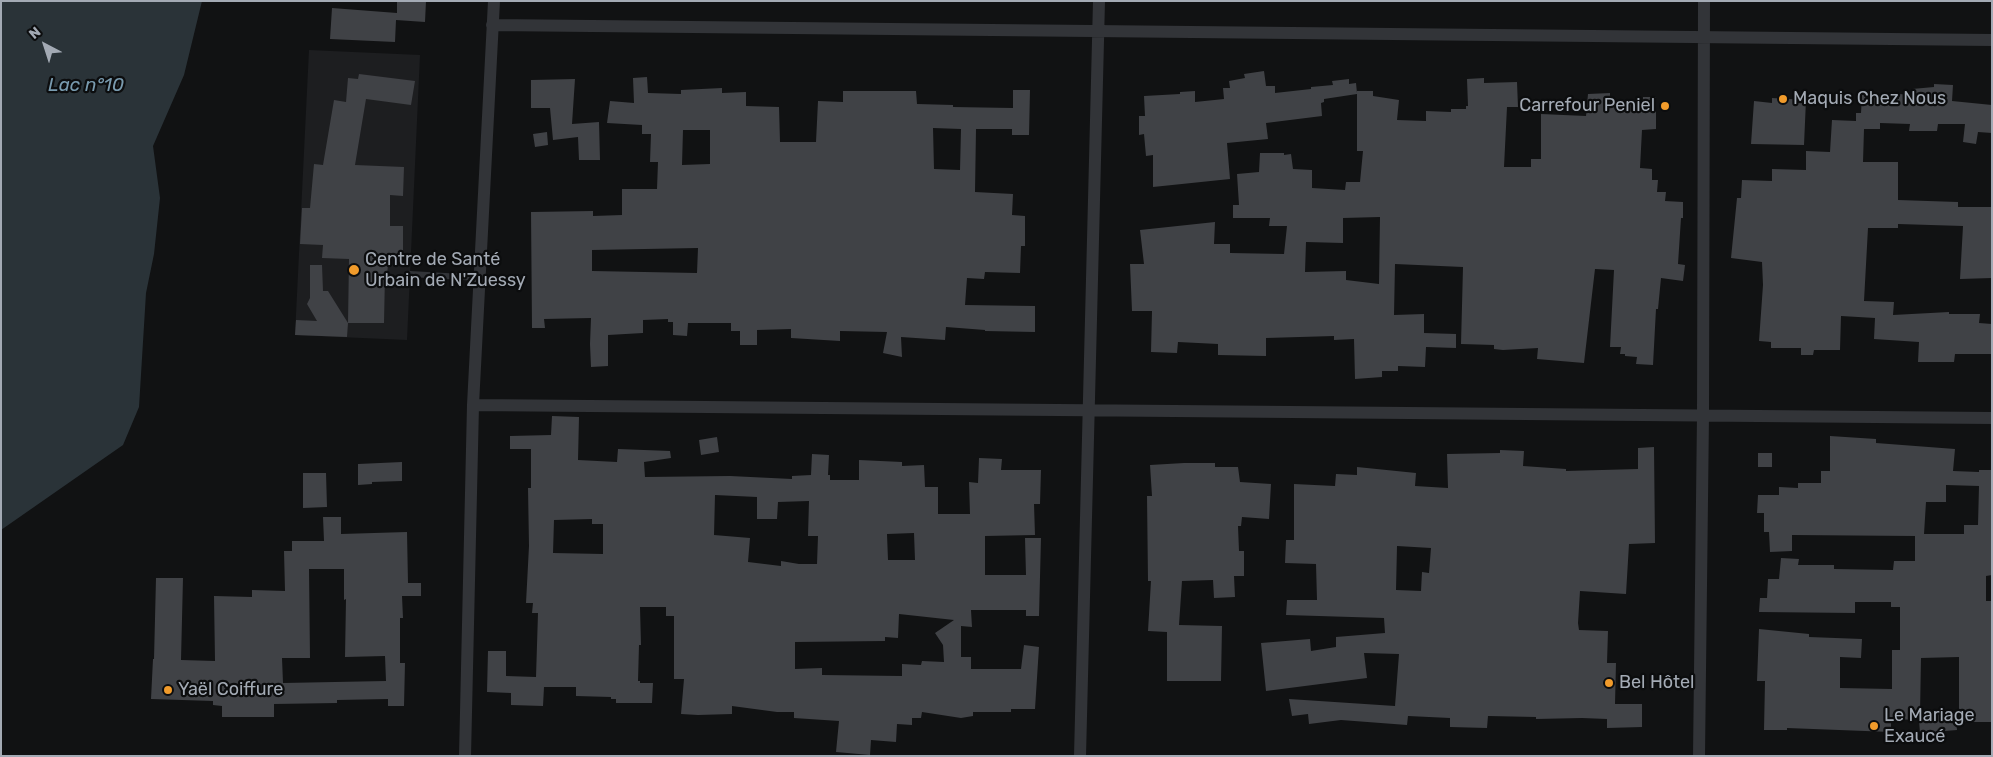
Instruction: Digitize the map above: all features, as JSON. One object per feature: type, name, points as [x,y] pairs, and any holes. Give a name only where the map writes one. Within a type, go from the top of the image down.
[{"type":"street","points":[[465,756],[473,405],[494,1]]},
{"type":"street","points":[[1080,756],[1099,1]]},
{"type":"street","points":[[1699,756],[1703,415],[1704,1]]},
{"type":"street","points":[[492,24],[1992,40]]},
{"type":"street","points":[[473,405],[1992,418]]},
{"type":"lane","points":[[410,274],[480,278]]},
{"type":"shaded area","points":[[309,50],[420,55],[407,340],[295,335]]},
{"type":"water","name":"Lac n°10","points":[[1,1],[202,1],[184,75],[153,146],[160,198],[154,254],[146,293],[139,407],[123,445],[1,530]]},
{"type":"building","points":[[397,1],[426,1],[425,22],[396,20],[395,42],[330,39],[332,8],[397,13]]},
{"type":"building","points":[[1264,71],[1266,86],[1275,86],[1275,93],[1333,85],[1332,81],[1349,79],[1349,84],[1356,83],[1357,93],[1357,91],[1373,91],[1373,96],[1399,100],[1397,120],[1426,121],[1426,111],[1451,112],[1451,109],[1466,109],[1466,106],[1468,106],[1467,79],[1484,78],[1484,83],[1517,82],[1518,107],[1507,107],[1504,167],[1531,167],[1531,159],[1541,159],[1541,114],[1586,116],[1588,94],[1610,93],[1610,104],[1643,103],[1643,97],[1656,97],[1656,129],[1642,130],[1640,168],[1652,169],[1652,180],[1658,180],[1657,192],[1666,192],[1665,201],[1683,202],[1678,264],[1685,265],[1683,281],[1661,278],[1658,309],[1656,309],[1653,365],[1636,364],[1637,357],[1620,354],[1621,347],[1610,347],[1614,270],[1595,269],[1584,363],[1537,359],[1538,348],[1503,350],[1494,349],[1494,345],[1461,344],[1463,267],[1395,264],[1394,315],[1424,314],[1424,333],[1456,334],[1456,348],[1426,347],[1425,367],[1398,366],[1398,371],[1382,371],[1382,377],[1355,379],[1354,339],[1334,340],[1334,336],[1266,338],[1266,356],[1218,355],[1218,344],[1178,342],[1177,353],[1151,352],[1152,311],[1132,311],[1130,264],[1144,264],[1140,230],[1215,222],[1214,244],[1230,244],[1230,253],[1284,254],[1287,226],[1269,226],[1270,218],[1233,218],[1233,205],[1239,205],[1237,174],[1259,172],[1260,153],[1284,153],[1284,155],[1291,154],[1293,169],[1312,170],[1312,188],[1345,190],[1346,182],[1360,182],[1363,151],[1357,151],[1357,94],[1324,99],[1324,102],[1321,103],[1322,116],[1266,123],[1268,139],[1227,143],[1230,179],[1153,187],[1153,155],[1146,156],[1144,134],[1139,135],[1139,116],[1145,116],[1144,96],[1180,94],[1180,92],[1195,91],[1195,102],[1224,99],[1223,88],[1230,88],[1229,81],[1245,78],[1244,74]],"holes":[[[1380,217],[1379,284],[1346,280],[1346,271],[1305,272],[1306,242],[1343,243],[1343,218]]]},
{"type":"building","points":[[359,74],[415,81],[411,105],[366,99],[355,165],[404,167],[403,196],[390,195],[390,226],[403,226],[403,255],[390,255],[389,257],[387,274],[385,274],[384,323],[348,323],[349,259],[322,258],[323,245],[300,244],[302,208],[310,208],[314,164],[323,165],[334,100],[346,102],[348,78],[358,79]]},
{"type":"building","points":[[647,77],[648,93],[681,94],[681,90],[722,88],[722,93],[746,92],[746,106],[779,107],[780,142],[816,142],[818,101],[843,102],[843,91],[916,91],[917,104],[1013,108],[1013,90],[1030,90],[1029,135],[1012,135],[1012,129],[976,129],[975,192],[1013,194],[1012,215],[1025,216],[1025,246],[1021,246],[1020,273],[985,272],[984,279],[967,278],[965,305],[1035,306],[1035,332],[985,331],[946,327],[945,340],[901,337],[902,357],[883,353],[887,332],[840,331],[840,341],[791,338],[791,329],[757,330],[757,345],[740,345],[740,331],[731,331],[731,323],[688,323],[687,336],[673,335],[673,322],[668,322],[668,319],[643,320],[643,333],[608,335],[608,366],[591,367],[591,318],[544,319],[545,328],[532,328],[531,212],[593,211],[593,216],[622,215],[622,189],[657,189],[658,162],[650,162],[651,134],[642,134],[642,125],[607,123],[610,101],[634,103],[633,78]],"holes":[[[933,128],[961,129],[960,170],[934,169]],[[683,130],[710,130],[710,164],[682,165]],[[698,248],[697,273],[592,271],[592,250]]]},
{"type":"building","points":[[575,79],[572,124],[599,122],[600,160],[579,160],[578,137],[553,140],[550,108],[531,108],[531,80]]},
{"type":"building","points":[[1934,84],[1953,85],[1952,101],[1992,105],[1992,133],[1978,132],[1976,144],[1963,142],[1965,124],[1938,124],[1937,131],[1909,131],[1910,124],[1880,123],[1880,129],[1864,129],[1863,162],[1898,162],[1898,200],[1958,202],[1958,207],[1992,207],[1992,278],[1960,279],[1963,226],[1898,224],[1898,228],[1868,228],[1864,301],[1894,302],[1893,315],[1949,312],[1949,314],[1980,314],[1979,323],[1992,324],[1992,354],[1955,354],[1954,362],[1918,362],[1919,342],[1874,339],[1875,318],[1841,316],[1840,350],[1814,350],[1813,355],[1801,355],[1801,348],[1771,348],[1771,342],[1759,341],[1763,285],[1762,262],[1731,258],[1737,198],[1741,198],[1742,180],[1772,181],[1772,169],[1806,170],[1806,151],[1830,152],[1832,120],[1856,121],[1856,113],[1861,113],[1862,95],[1899,99],[1899,94],[1912,95],[1912,89],[1934,87]]},
{"type":"building","points":[[1772,98],[1806,100],[1804,145],[1751,144],[1754,101],[1772,103]]},
{"type":"building","points":[[547,132],[548,145],[535,147],[533,134]]},
{"type":"building","points":[[310,265],[322,265],[323,291],[328,291],[348,323],[347,337],[295,335],[296,320],[317,321],[307,304],[310,298]]},
{"type":"building","points":[[552,416],[579,417],[578,460],[617,462],[618,449],[670,451],[671,458],[644,462],[645,477],[730,476],[792,479],[792,476],[811,475],[812,454],[829,455],[828,475],[830,475],[830,480],[859,480],[859,460],[902,462],[902,466],[924,465],[925,487],[938,487],[938,514],[970,514],[969,482],[978,483],[979,458],[1002,459],[1001,470],[1041,470],[1040,504],[1034,504],[1035,535],[985,536],[985,575],[1026,575],[1025,538],[1041,538],[1039,616],[1026,616],[1026,610],[971,610],[972,627],[961,626],[961,657],[971,657],[971,669],[1021,669],[1024,645],[1039,647],[1035,709],[1011,709],[1011,712],[973,712],[973,716],[961,718],[922,712],[921,718],[912,718],[912,725],[897,724],[896,742],[871,740],[870,755],[836,752],[839,721],[794,718],[794,712],[777,712],[732,706],[732,714],[681,714],[684,679],[674,679],[674,616],[666,616],[666,607],[640,607],[641,645],[639,645],[638,681],[640,683],[653,683],[652,703],[616,703],[616,699],[611,699],[611,697],[576,696],[576,687],[544,687],[543,706],[511,705],[511,693],[487,692],[488,651],[506,651],[506,676],[536,677],[538,613],[532,613],[533,603],[526,603],[529,546],[528,488],[531,488],[531,449],[510,449],[510,436],[551,435]],"holes":[[[715,495],[757,497],[757,519],[777,519],[778,502],[809,501],[808,536],[818,536],[817,564],[781,561],[781,566],[748,562],[750,538],[714,535]],[[592,519],[592,524],[603,524],[603,554],[553,553],[554,520]],[[914,533],[915,560],[888,560],[887,534]],[[899,614],[954,620],[935,633],[943,645],[944,662],[922,661],[921,665],[902,664],[902,676],[822,675],[822,668],[795,669],[795,642],[885,641],[885,637],[898,638]]]},
{"type":"building","points":[[1830,436],[1876,439],[1876,443],[1955,449],[1953,471],[1979,472],[1979,470],[1992,470],[1992,575],[1986,576],[1986,601],[1992,601],[1992,722],[1959,722],[1959,657],[1921,658],[1920,714],[1955,711],[1957,730],[1920,733],[1919,720],[1891,719],[1891,732],[1787,728],[1787,730],[1764,730],[1765,681],[1757,681],[1759,629],[1809,634],[1809,637],[1862,639],[1861,658],[1840,657],[1840,688],[1892,689],[1892,650],[1900,650],[1900,607],[1891,607],[1891,602],[1855,602],[1855,613],[1759,612],[1760,598],[1767,598],[1768,579],[1779,579],[1781,558],[1799,559],[1798,565],[1834,565],[1834,569],[1893,570],[1894,561],[1915,561],[1915,536],[1792,535],[1792,551],[1770,552],[1769,532],[1764,532],[1764,513],[1757,513],[1758,495],[1779,495],[1779,487],[1798,488],[1798,483],[1821,483],[1821,471],[1830,471]],"holes":[[[1946,485],[1979,486],[1978,525],[1964,525],[1964,534],[1924,534],[1926,502],[1946,502]]]},
{"type":"building","points":[[717,437],[719,452],[701,455],[699,440]]},
{"type":"building","points":[[1654,447],[1655,543],[1629,544],[1626,594],[1580,591],[1578,623],[1579,630],[1608,631],[1607,663],[1616,663],[1615,704],[1642,704],[1642,727],[1607,728],[1607,719],[1536,719],[1536,717],[1488,716],[1487,728],[1450,727],[1450,718],[1408,716],[1407,725],[1341,720],[1309,724],[1308,714],[1292,716],[1289,699],[1395,706],[1399,654],[1364,653],[1367,678],[1266,691],[1261,643],[1310,639],[1311,651],[1336,647],[1336,637],[1385,633],[1384,618],[1286,615],[1287,600],[1317,600],[1316,564],[1285,563],[1286,540],[1294,540],[1294,484],[1335,486],[1336,474],[1357,475],[1357,467],[1416,473],[1415,486],[1448,488],[1447,454],[1500,453],[1500,450],[1524,451],[1523,466],[1566,469],[1566,471],[1638,469],[1638,448]],"holes":[[[1397,546],[1431,548],[1429,573],[1422,572],[1421,591],[1396,590]]]},
{"type":"building","points":[[1758,453],[1772,453],[1772,467],[1758,467]]},
{"type":"building","points":[[402,462],[402,481],[372,482],[372,484],[358,485],[358,464]]},
{"type":"building","points":[[1215,463],[1215,467],[1238,467],[1240,482],[1271,484],[1269,519],[1242,517],[1241,526],[1238,526],[1239,551],[1244,551],[1244,576],[1234,576],[1235,597],[1214,598],[1213,580],[1182,581],[1179,625],[1222,626],[1221,681],[1167,681],[1167,632],[1148,631],[1151,581],[1148,581],[1147,496],[1152,496],[1150,465]]},
{"type":"building","points":[[303,473],[326,473],[327,507],[303,508]]},
{"type":"building","points":[[323,517],[341,517],[341,534],[407,532],[408,583],[421,583],[421,596],[402,596],[403,618],[400,618],[400,663],[405,663],[404,706],[388,706],[388,699],[337,700],[337,703],[274,704],[274,717],[222,717],[222,706],[213,705],[213,701],[151,699],[156,578],[183,578],[181,660],[215,661],[214,596],[252,597],[252,590],[285,591],[284,551],[292,551],[292,541],[324,541]],"holes":[[[309,569],[344,569],[344,600],[346,599],[345,657],[385,656],[386,681],[283,683],[282,658],[310,658]]]},
{"type":"place","name":"Maquis Chez Nous","points":[[1783,99]]},
{"type":"place","name":"Carrefour Peniel","points":[[1665,106]]},
{"type":"place","name":"Centre de Santé Urbain de N'Zuessy","points":[[354,270]]},
{"type":"place","name":"Bel Hôtel","points":[[1609,683]]},
{"type":"place","name":"Yaël Coiffure","points":[[168,690]]},
{"type":"place","name":"Le Mariage Exaucé","points":[[1874,726]]}]
